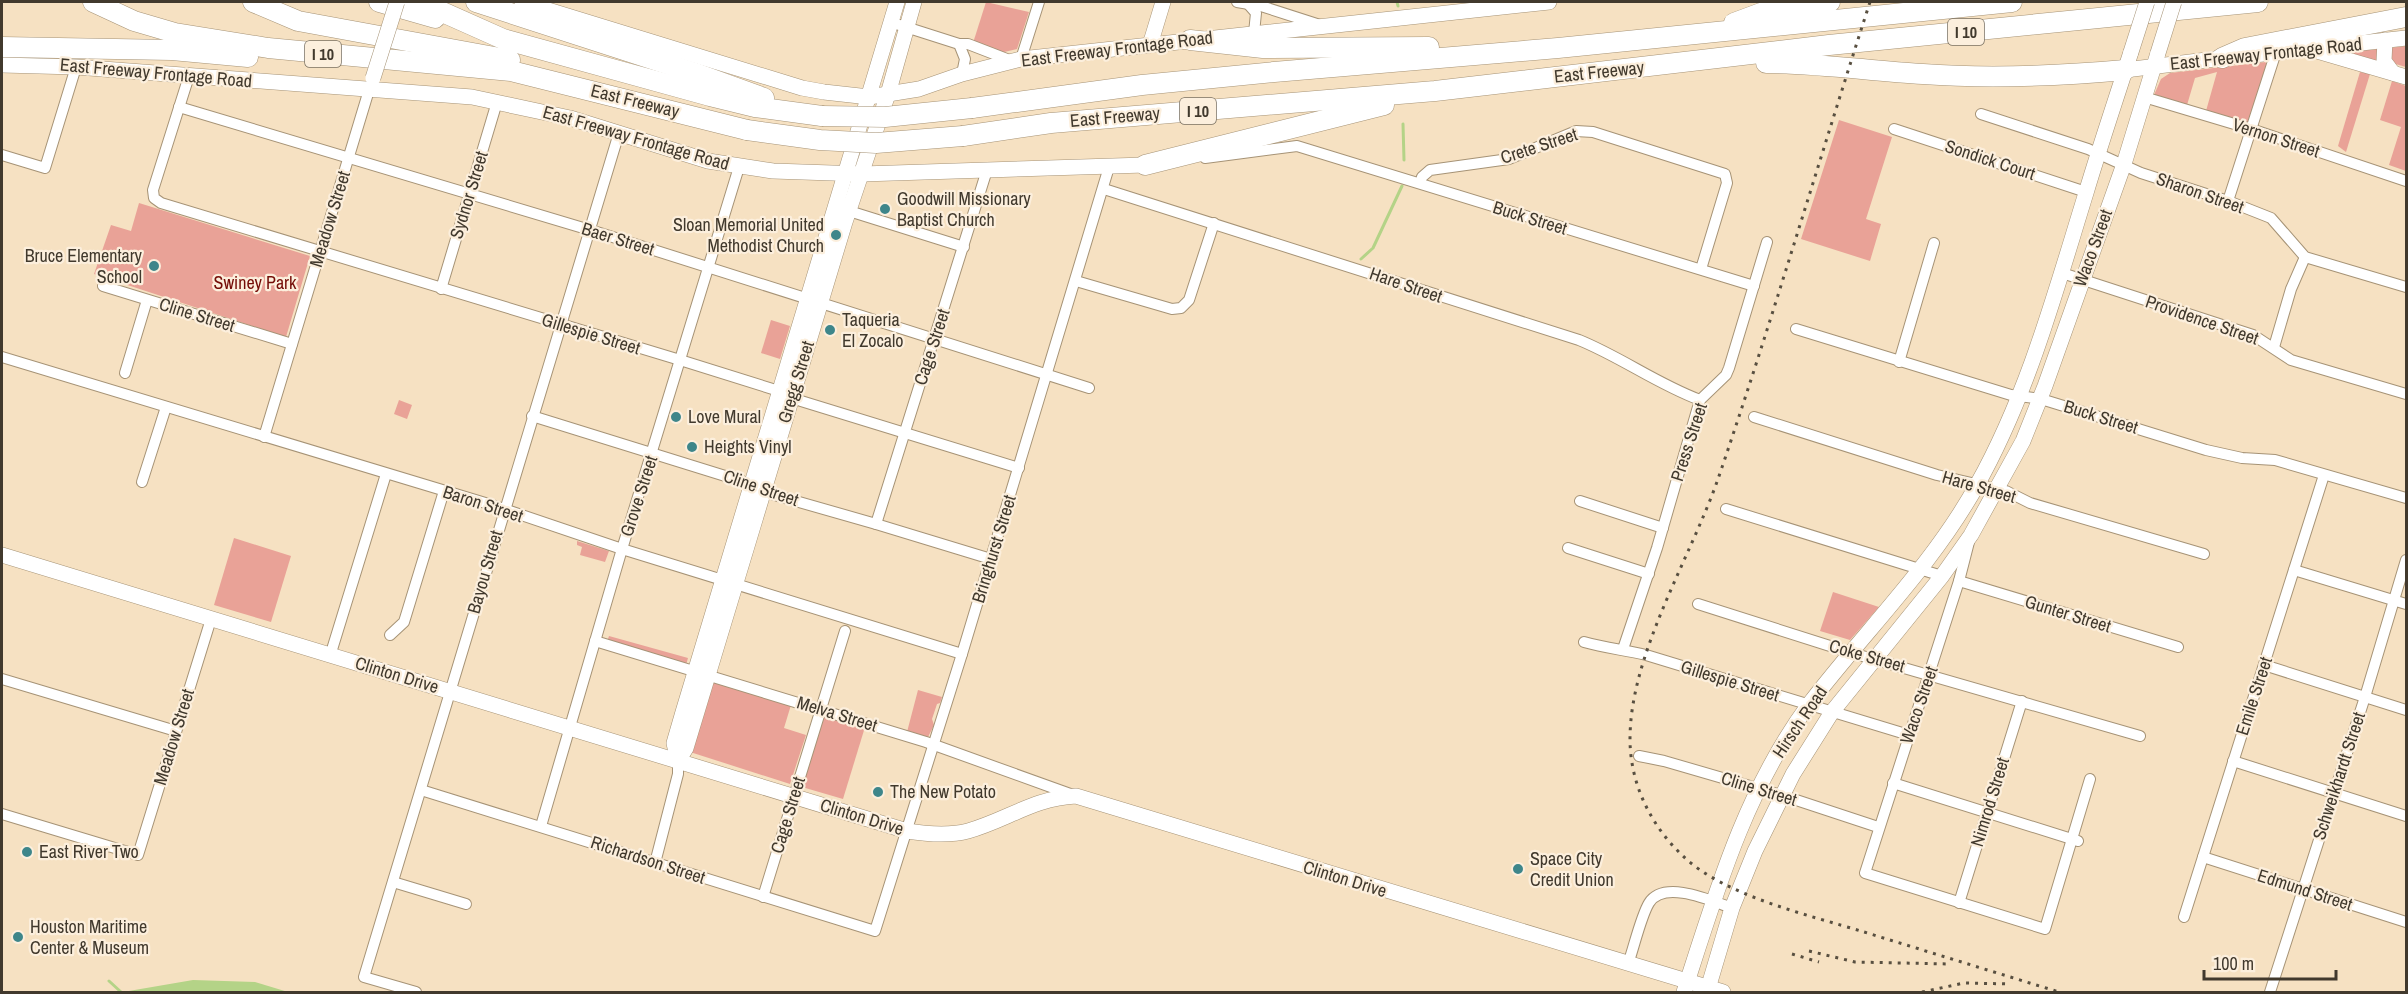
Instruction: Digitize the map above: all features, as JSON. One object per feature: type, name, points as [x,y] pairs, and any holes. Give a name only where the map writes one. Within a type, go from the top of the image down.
[{"type":"highway","name":"East Freeway","points":[[93,2],[135,21],[175,33],[268,48],[511,71],[747,129],[820,140],[876,143],[963,136],[1050,123],[1435,91],[1829,45],[2258,2]]},
{"type":"highway","points":[[253,2],[298,21],[508,59],[549,70],[645,104]]},
{"type":"highway","points":[[380,2],[503,39]]},
{"type":"highway","name":"East Freeway","points":[[420,2],[503,39],[757,102],[822,116],[885,117],[1186,80],[1558,48],[2012,2]]},
{"type":"highway","points":[[476,2],[641,55],[757,102]]},
{"type":"highway","points":[[1711,32],[1761,13],[1830,2]]},
{"type":"highway","points":[[2222,58],[2245,48],[2406,17]]},
{"type":"highway","points":[[1190,40],[1263,48],[1454,45],[1558,48]]},
{"type":"highway","points":[[2,47],[172,50],[319,64],[435,70],[559,83]]},
{"type":"highway","points":[[1674,64],[1800,63],[1923,74],[1998,77],[2065,75],[2128,61]]},
{"type":"highway","points":[[1145,165],[1435,91]]},
{"type":"main road","name":"Meadow Street","points":[[371,84],[397,2]]},
{"type":"main road","name":"East Freeway Frontage Road","points":[[522,2],[802,88],[869,97],[919,89],[962,74],[1016,60],[1531,2],[1549,2]]},
{"type":"main road","name":"Gregg Street","points":[[814,301],[844,173],[897,2]]},
{"type":"main road","name":"Gregg Street","points":[[678,761],[686,748],[702,673],[785,394],[814,301],[862,174],[914,2]]},
{"type":"main road","points":[[1150,45],[1160,2]]},
{"type":"main road","name":"Waco Street","points":[[1977,485],[2019,397],[2062,273],[2147,2]]},
{"type":"main road","name":"Waco Street","points":[[1998,489],[2023,441],[2041,399],[2124,164],[2174,2]]},
{"type":"main road","name":"East Freeway Frontage Road","points":[[2128,61],[2222,58],[2406,38]]},
{"type":"main road","points":[[2385,40],[2384,61],[2400,75]]},
{"type":"main road","points":[[2308,49],[2400,75]]},
{"type":"main road","name":"East Freeway Frontage Road","points":[[2,64],[189,76],[371,84],[472,97],[546,112],[708,161],[773,171],[862,174],[1145,165]]},
{"type":"main road","name":"Hirsch Road","points":[[1686,987],[1712,902],[1757,788],[1809,705],[1922,569],[1977,485]]},
{"type":"main road","name":"Hirsch Road","points":[[1713,991],[1732,908],[1781,795],[1832,712],[1873,658],[1942,576],[1971,535],[1998,489]]},
{"type":"main road","name":"Clinton Drive","points":[[2,555],[907,831],[926,834],[967,831],[1055,797],[1076,796],[1628,964],[1686,987],[1713,991]]},
{"type":"street","points":[[890,22],[1016,60],[1039,2]]},
{"type":"street","points":[[1238,2],[1261,6],[1323,26]]},
{"type":"street","points":[[1249,5],[1256,12],[1254,33]]},
{"type":"street","points":[[959,44],[965,59],[962,74]]},
{"type":"street","points":[[2228,201],[2276,52]]},
{"type":"street","points":[[2,154],[45,168],[76,67]]},
{"type":"street","points":[[179,107],[189,76]]},
{"type":"street","name":"Meadow Street","points":[[264,437],[371,84]]},
{"type":"street","name":"Vernon Street","points":[[2144,97],[2251,129],[2406,181]]},
{"type":"street","name":"Sydnor Street","points":[[441,289],[497,102]]},
{"type":"street","name":"Baer Street","points":[[179,107],[708,267],[1089,388]]},
{"type":"street","name":"Gillespie Street","points":[[179,107],[153,190],[154,198],[161,203],[680,360],[1019,468]]},
{"type":"street","name":"Sharon Street","points":[[1981,114],[2099,154],[2141,173],[2228,201],[2271,218],[2305,257]]},
{"type":"street","name":"Sondick Court","points":[[1894,129],[2086,192]]},
{"type":"street","name":"Crete Street","points":[[1420,183],[1422,177],[1430,170],[1509,159],[1576,131],[1593,132],[1721,172],[1727,178],[1701,269]]},
{"type":"street","name":"Bayou Street","points":[[416,993],[364,977],[503,509],[619,133]]},
{"type":"street","name":"East Freeway Frontage Road","points":[[1145,165],[1287,146],[1306,148]]},
{"type":"street","name":"Buck Street","points":[[1306,148],[1754,286]]},
{"type":"street","name":"Grove Street","points":[[541,826],[622,549],[739,167]]},
{"type":"street","name":"Bringhurst Street","points":[[875,931],[1019,468],[1109,167]]},
{"type":"street","name":"Cage Street","points":[[876,524],[987,170]]},
{"type":"street","name":"Hare Street","points":[[1104,189],[1579,340],[1619,359],[1672,390],[1700,400]]},
{"type":"street","points":[[849,211],[964,247]]},
{"type":"street","points":[[1076,281],[1172,309],[1181,308],[1189,300],[1214,223]]},
{"type":"street","name":"Press Street","points":[[1623,649],[1663,528],[1700,400],[1726,375],[1767,242]]},
{"type":"street","points":[[1899,362],[1934,243]]},
{"type":"street","points":[[2274,347],[2291,290],[2305,257],[2406,287]]},
{"type":"street","name":"Providence Street","points":[[2062,273],[2253,335],[2291,360],[2406,394]]},
{"type":"street","name":"Cline Street","points":[[103,286],[292,344]]},
{"type":"street","points":[[125,373],[147,300]]},
{"type":"street","name":"Buck Street","points":[[1796,329],[1899,362],[2019,397],[2041,399],[2206,450],[2242,458],[2275,460],[2406,498]]},
{"type":"street","name":"Baron Street","points":[[2,357],[503,509],[622,549],[962,654]]},
{"type":"street","points":[[142,482],[165,407]]},
{"type":"street","name":"Cline Street","points":[[532,416],[990,560]]},
{"type":"street","name":"Hare Street","points":[[1754,417],[1937,475],[1998,489],[2030,502],[2204,554]]},
{"type":"street","points":[[330,656],[386,474]]},
{"type":"street","name":"Emile Street","points":[[2184,917],[2324,475]]},
{"type":"street","points":[[390,635],[404,622],[444,491]]},
{"type":"street","points":[[1580,501],[1663,528]]},
{"type":"street","points":[[1726,509],[1942,576]]},
{"type":"street","name":"Waco Street","points":[[1959,903],[1865,873],[1959,581],[1971,535]]},
{"type":"street","points":[[1568,548],[1648,574]]},
{"type":"street","name":"Schweikhardt Street","points":[[2270,993],[2365,697],[2406,560]]},
{"type":"street","points":[[2294,570],[2406,604]]},
{"type":"street","name":"Gunter Street","points":[[1959,581],[2178,647]]},
{"type":"street","name":"Coke Street","points":[[1698,604],[1852,653],[2140,736]]},
{"type":"street","name":"Meadow Street","points":[[2,814],[138,855],[211,619]]},
{"type":"street","name":"Cage Street","points":[[763,897],[845,631]]},
{"type":"street","name":"Melva Street","points":[[595,641],[934,744],[1076,796]]},
{"type":"street","name":"Gillespie Street","points":[[1584,642],[1611,650],[1623,649],[1909,735]]},
{"type":"street","points":[[2264,665],[2406,710]]},
{"type":"street","points":[[2,679],[176,731]]},
{"type":"street","name":"Nimrod Street","points":[[1959,903],[2022,701]]},
{"type":"street","name":"Cline Street","points":[[1639,756],[1781,795],[1878,827]]},
{"type":"street","points":[[2234,760],[2406,816]]},
{"type":"street","name":"Gregg Street","points":[[655,863],[678,774],[678,761]]},
{"type":"street","points":[[1959,903],[2045,929],[2075,840],[2090,779]]},
{"type":"street","points":[[1893,783],[2075,840]]},
{"type":"street","name":"Richardson Street","points":[[421,790],[875,931]]},
{"type":"street","name":"Edmund Street","points":[[2203,857],[2406,922]]},
{"type":"street","points":[[393,882],[466,904]]},
{"type":"street","points":[[1628,964],[1650,902],[1655,897],[1671,891],[1682,892],[1732,908]]},
{"type":"green space","points":[[986,2],[1029,12],[1017,49],[1000,53],[973,43]]},
{"type":"green space","points":[[2406,46],[2406,67],[2392,63],[2389,48]]},
{"type":"green space","points":[[2378,49],[2379,64],[2335,53]]},
{"type":"green space","points":[[2266,62],[2266,69],[2248,123],[2206,111],[2217,72],[2195,78],[2187,105],[2154,95],[2161,79],[2170,73]]},
{"type":"green space","points":[[2360,72],[2370,74],[2346,152],[2338,146]]},
{"type":"green space","points":[[2392,81],[2406,86],[2406,171],[2389,165],[2401,127],[2380,120]]},
{"type":"green space","points":[[1839,120],[1892,137],[1866,219],[1881,224],[1870,261],[1801,239]]},
{"type":"green space","name":"Swiney Park","points":[[139,203],[310,256],[286,337],[94,274],[111,225],[131,231]]},
{"type":"green space","points":[[771,320],[790,326],[780,359],[761,353]]},
{"type":"green space","points":[[399,400],[412,405],[407,419],[394,414]]},
{"type":"green space","points":[[234,538],[291,556],[271,622],[214,605]]},
{"type":"green space","points":[[577,541],[609,551],[605,562],[580,555],[582,547],[577,545]]},
{"type":"green space","points":[[1833,592],[1879,607],[1850,640],[1820,631]]},
{"type":"green space","points":[[609,636],[688,658],[686,665],[607,642]]},
{"type":"green space","points":[[712,680],[791,705],[784,728],[806,735],[790,784],[690,752]]},
{"type":"green space","points":[[918,690],[942,697],[940,703],[937,704],[932,719],[934,725],[927,739],[907,732]]},
{"type":"green space","points":[[824,715],[865,727],[843,799],[802,787]]},
{"type":"shaded area","points":[[193,980],[255,982],[288,992],[123,992]]},
{"type":"waterway","points":[[1397,2],[1398,6]]},
{"type":"waterway","points":[[1403,124],[1404,160]]},
{"type":"waterway","points":[[1361,259],[1373,248],[1402,186]]},
{"type":"waterway","points":[[109,981],[121,992]]},
{"type":"railway","points":[[1870,2],[1718,479],[1650,640],[1633,707],[1630,739],[1634,772],[1638,788],[1652,818],[1661,831],[1683,856],[1700,870],[1721,882],[1768,903],[2059,992]]},
{"type":"railway","points":[[1809,951],[1855,962],[1951,964]]},
{"type":"railway","points":[[1792,954],[1819,962]]},
{"type":"railway","points":[[1922,992],[1964,983],[2011,984]]},
{"type":"place","name":"Goodwill Missionary Baptist Church","points":[[885,209]]},
{"type":"place","name":"Sloan Memorial United Methodist Church","points":[[836,235]]},
{"type":"place","name":"Bruce Elementary School","points":[[154,266]]},
{"type":"place","name":"Taqueria El Zocalo","points":[[830,330]]},
{"type":"place","name":"Love Mural","points":[[676,417]]},
{"type":"place","name":"Heights Vinyl","points":[[692,447]]},
{"type":"place","name":"The New Potato","points":[[878,792]]},
{"type":"place","name":"East River Two","points":[[27,852]]},
{"type":"place","name":"Space City Credit Union","points":[[1518,869]]},
{"type":"place","name":"Houston Maritime Center & Museum","points":[[18,937]]}]
